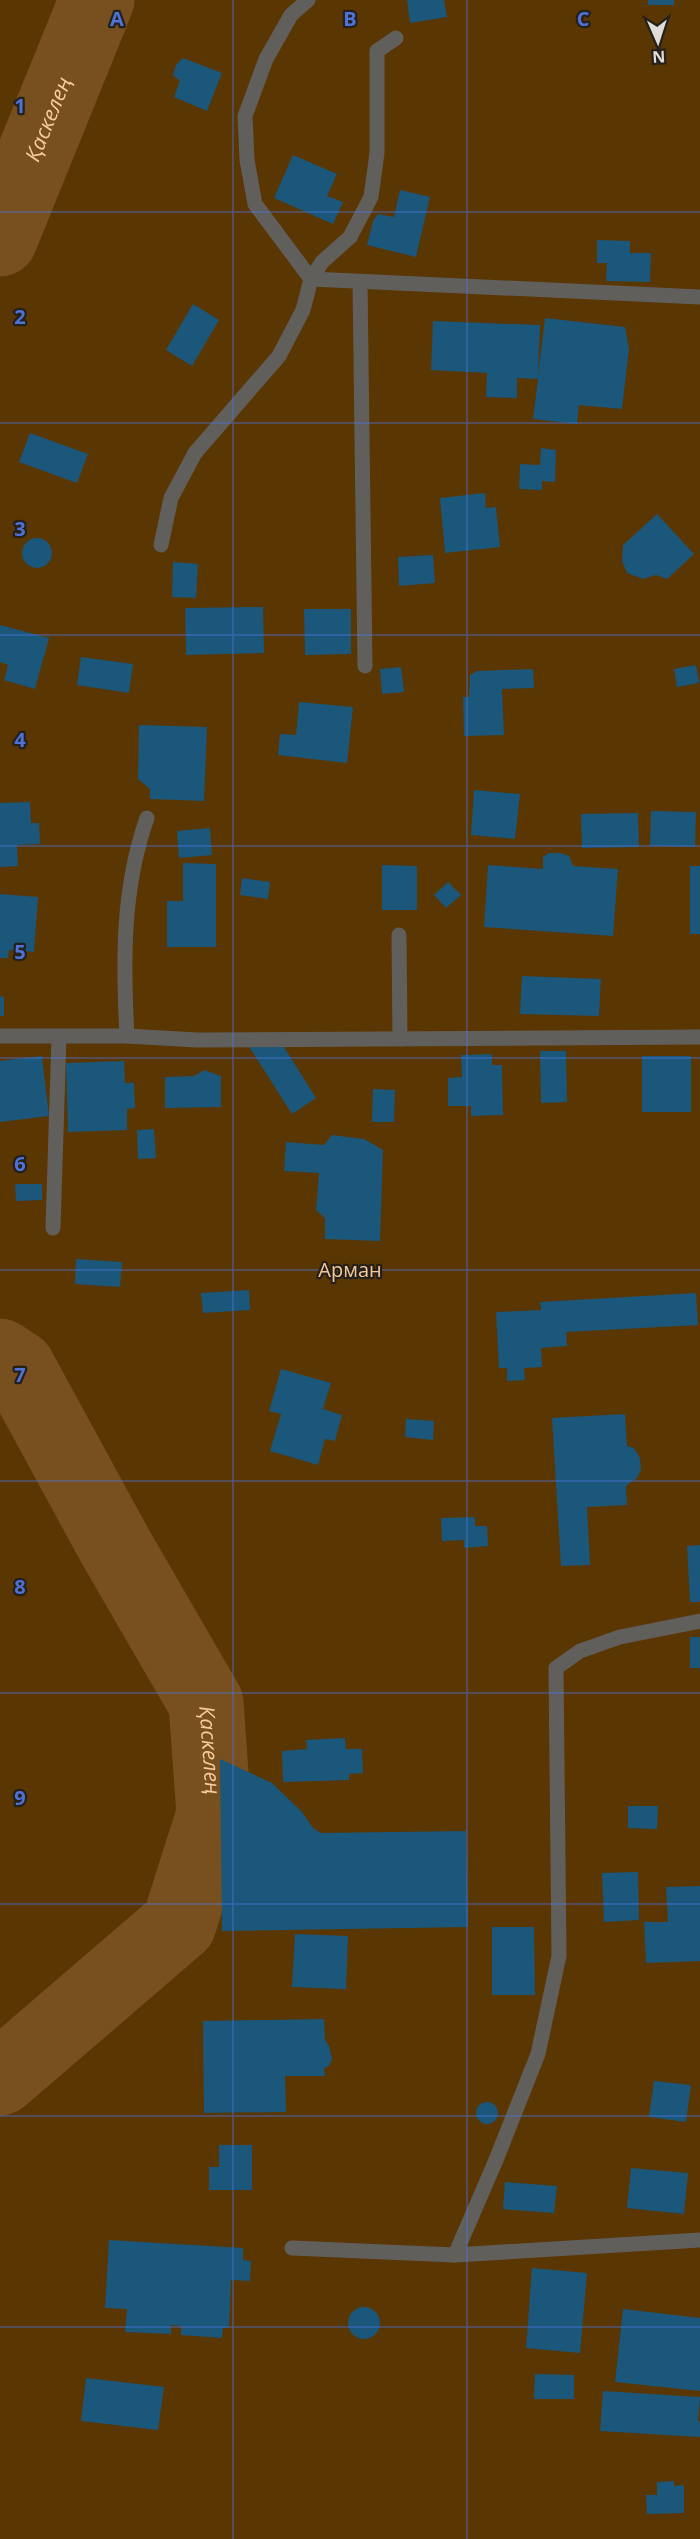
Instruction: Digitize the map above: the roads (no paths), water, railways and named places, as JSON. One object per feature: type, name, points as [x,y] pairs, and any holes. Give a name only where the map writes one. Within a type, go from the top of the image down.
[{"type":"street","points":[[308,0],[291,15],[266,59],[245,116],[247,160],[255,204],[311,279],[700,297]]},
{"type":"street","points":[[161,545],[171,498],[195,453],[279,356],[303,309],[311,279],[322,262],[350,237],[371,197],[377,153],[376,51],[396,38]]},
{"type":"street","points":[[360,282],[365,666]]},
{"type":"street","points":[[127,1036],[124,983],[129,884],[138,844],[147,818]]},
{"type":"street","points":[[399,935],[400,1039]]},
{"type":"street","points":[[0,1036],[127,1036],[197,1040],[700,1037]]},
{"type":"street","points":[[53,1228],[58,1124],[56,1065],[58,1036]]},
{"type":"street","points":[[454,2255],[488,2179],[538,2054],[559,1956],[556,1668],[580,1651],[620,1637],[700,1621]]},
{"type":"street","points":[[292,2248],[454,2255],[700,2240]]},
{"type":"waterway","name":"Қаскелең","points":[[0,239],[97,0]]},
{"type":"waterway","name":"Қаскелең","points":[[0,1356],[18,1368],[115,1546],[206,1703],[214,1814],[179,1924],[0,2078]]},
{"type":"park label","name":"Арман","points":[[350,1270]]}]
